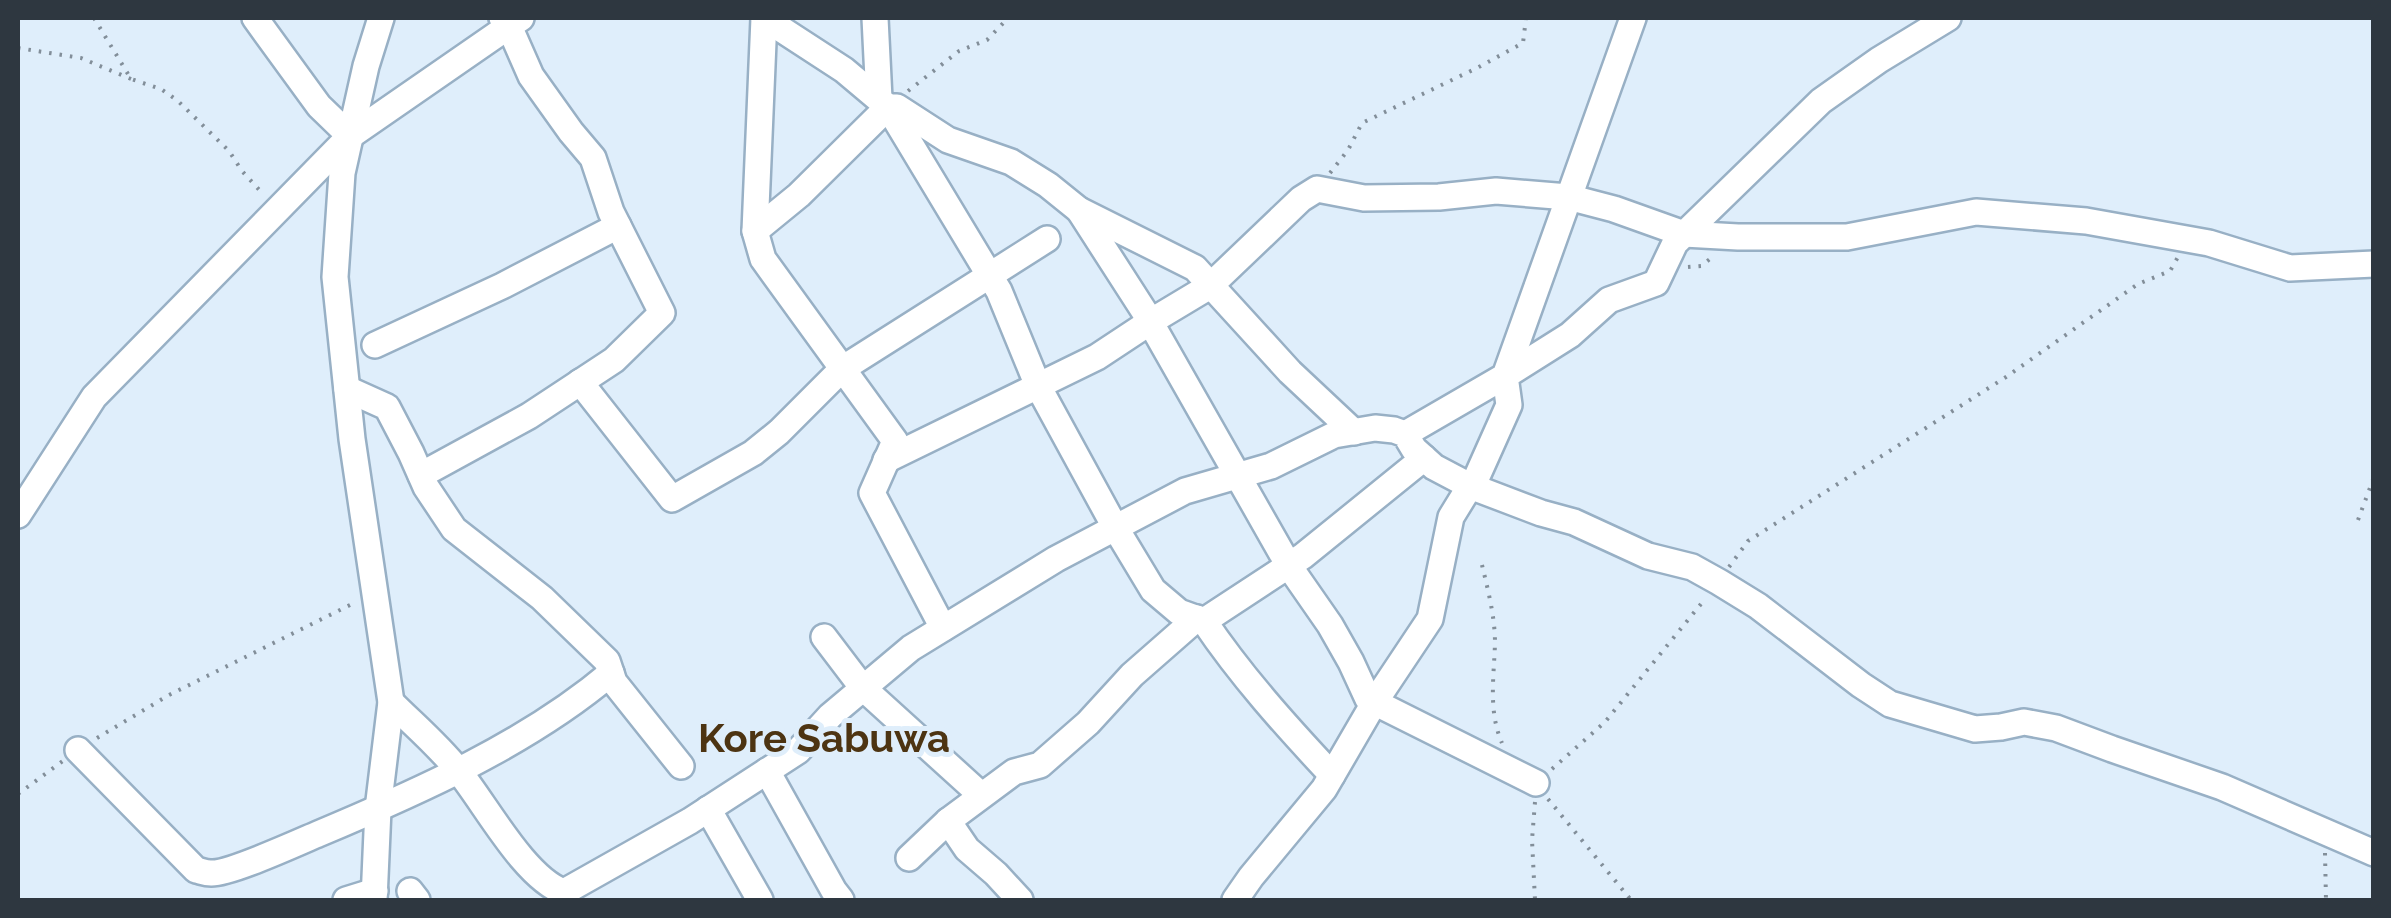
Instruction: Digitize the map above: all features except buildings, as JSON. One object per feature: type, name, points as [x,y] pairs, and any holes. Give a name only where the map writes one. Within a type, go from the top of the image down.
[{"type":"street","points":[[255,18],[319,106],[350,136]]},
{"type":"street","points":[[346,900],[374,896],[378,809],[391,702],[359,485],[335,278],[342,174],[381,18]]},
{"type":"street","points":[[943,628],[872,493],[895,440],[763,259],[756,232],[764,18],[844,70],[883,103],[999,291],[1038,386],[1153,590],[1178,612],[1200,620],[1278,717],[1332,775]]},
{"type":"street","points":[[756,232],[799,195],[883,103],[875,18]]},
{"type":"street","points":[[1236,900],[1324,789],[1374,702],[1430,619],[1451,517],[1475,482],[1509,404],[1505,376],[1633,18]]},
{"type":"street","points":[[1405,434],[1570,335],[1609,300],[1656,283],[1674,243],[1821,102],[1879,60],[1948,18]]},
{"type":"street","points":[[18,514],[94,397],[350,136],[511,21],[531,76],[593,158],[611,212],[662,313],[614,360],[529,416],[421,475]]},
{"type":"street","points":[[883,103],[897,107],[948,140],[1011,162],[1078,210],[1195,268],[1290,372],[1354,432]]},
{"type":"street","points":[[886,460],[1098,357],[1210,286],[1301,198],[1317,189],[1364,198],[1496,191],[1568,197],[1684,234],[1738,237],[1847,237],[1976,212],[2086,222],[2188,239],[2290,268],[2374,264]]},
{"type":"street","points":[[1078,210],[1150,322],[1288,566],[1352,662],[1368,699],[1525,777]]},
{"type":"street","points":[[375,344],[502,286],[618,226]]},
{"type":"street","points":[[580,382],[672,499],[753,453],[842,368],[1048,239]]},
{"type":"street","points":[[348,389],[386,407],[426,487],[454,528],[542,598],[608,661],[614,682],[681,766]]},
{"type":"street","points":[[391,702],[458,770],[548,896],[564,892],[798,752],[862,686],[910,648],[1056,558],[1185,492],[1270,466],[1334,435],[1375,428],[1405,434],[1414,449],[1434,467],[1470,486],[1574,522],[1648,556],[1692,568],[1719,582],[1758,606],[1890,704],[1975,729],[2024,722],[2056,728],[2222,788],[2374,853]]},
{"type":"street","points":[[909,858],[981,794],[1014,772],[1040,764],[1088,723],[1132,675],[1200,620],[1303,556],[1424,458]]},
{"type":"street","points":[[824,636],[862,686],[981,794]]},
{"type":"street","points":[[78,750],[196,870],[214,874],[378,809],[458,770],[586,694],[611,673]]},
{"type":"street","points":[[767,771],[842,900]]},
{"type":"street","points":[[708,809],[760,900]]},
{"type":"street","points":[[948,821],[967,849],[1020,900]]},
{"type":"path","points":[[94,18],[130,79]]},
{"type":"path","points":[[883,103],[959,52],[986,40],[1008,18]]},
{"type":"path","points":[[1317,189],[1348,150],[1362,123],[1523,44],[1526,18]]},
{"type":"path","points":[[18,48],[82,58],[161,89],[229,151],[249,179],[279,208]]},
{"type":"path","points":[[1662,270],[1701,266],[1738,237]]},
{"type":"path","points":[[1525,777],[1605,722],[1748,541],[2006,378],[2138,284],[2170,271],[2188,239]]},
{"type":"path","points":[[2358,520],[2374,476]]},
{"type":"path","points":[[1482,565],[1495,640],[1492,681],[1496,728],[1525,777],[1631,900]]},
{"type":"path","points":[[18,794],[78,750],[169,695],[376,593]]},
{"type":"path","points":[[1525,777],[1536,900]]},
{"type":"path","points":[[2324,833],[2326,900]]},
{"type":"district","name":"Kore Sabuwa","points":[[824,738]]}]
